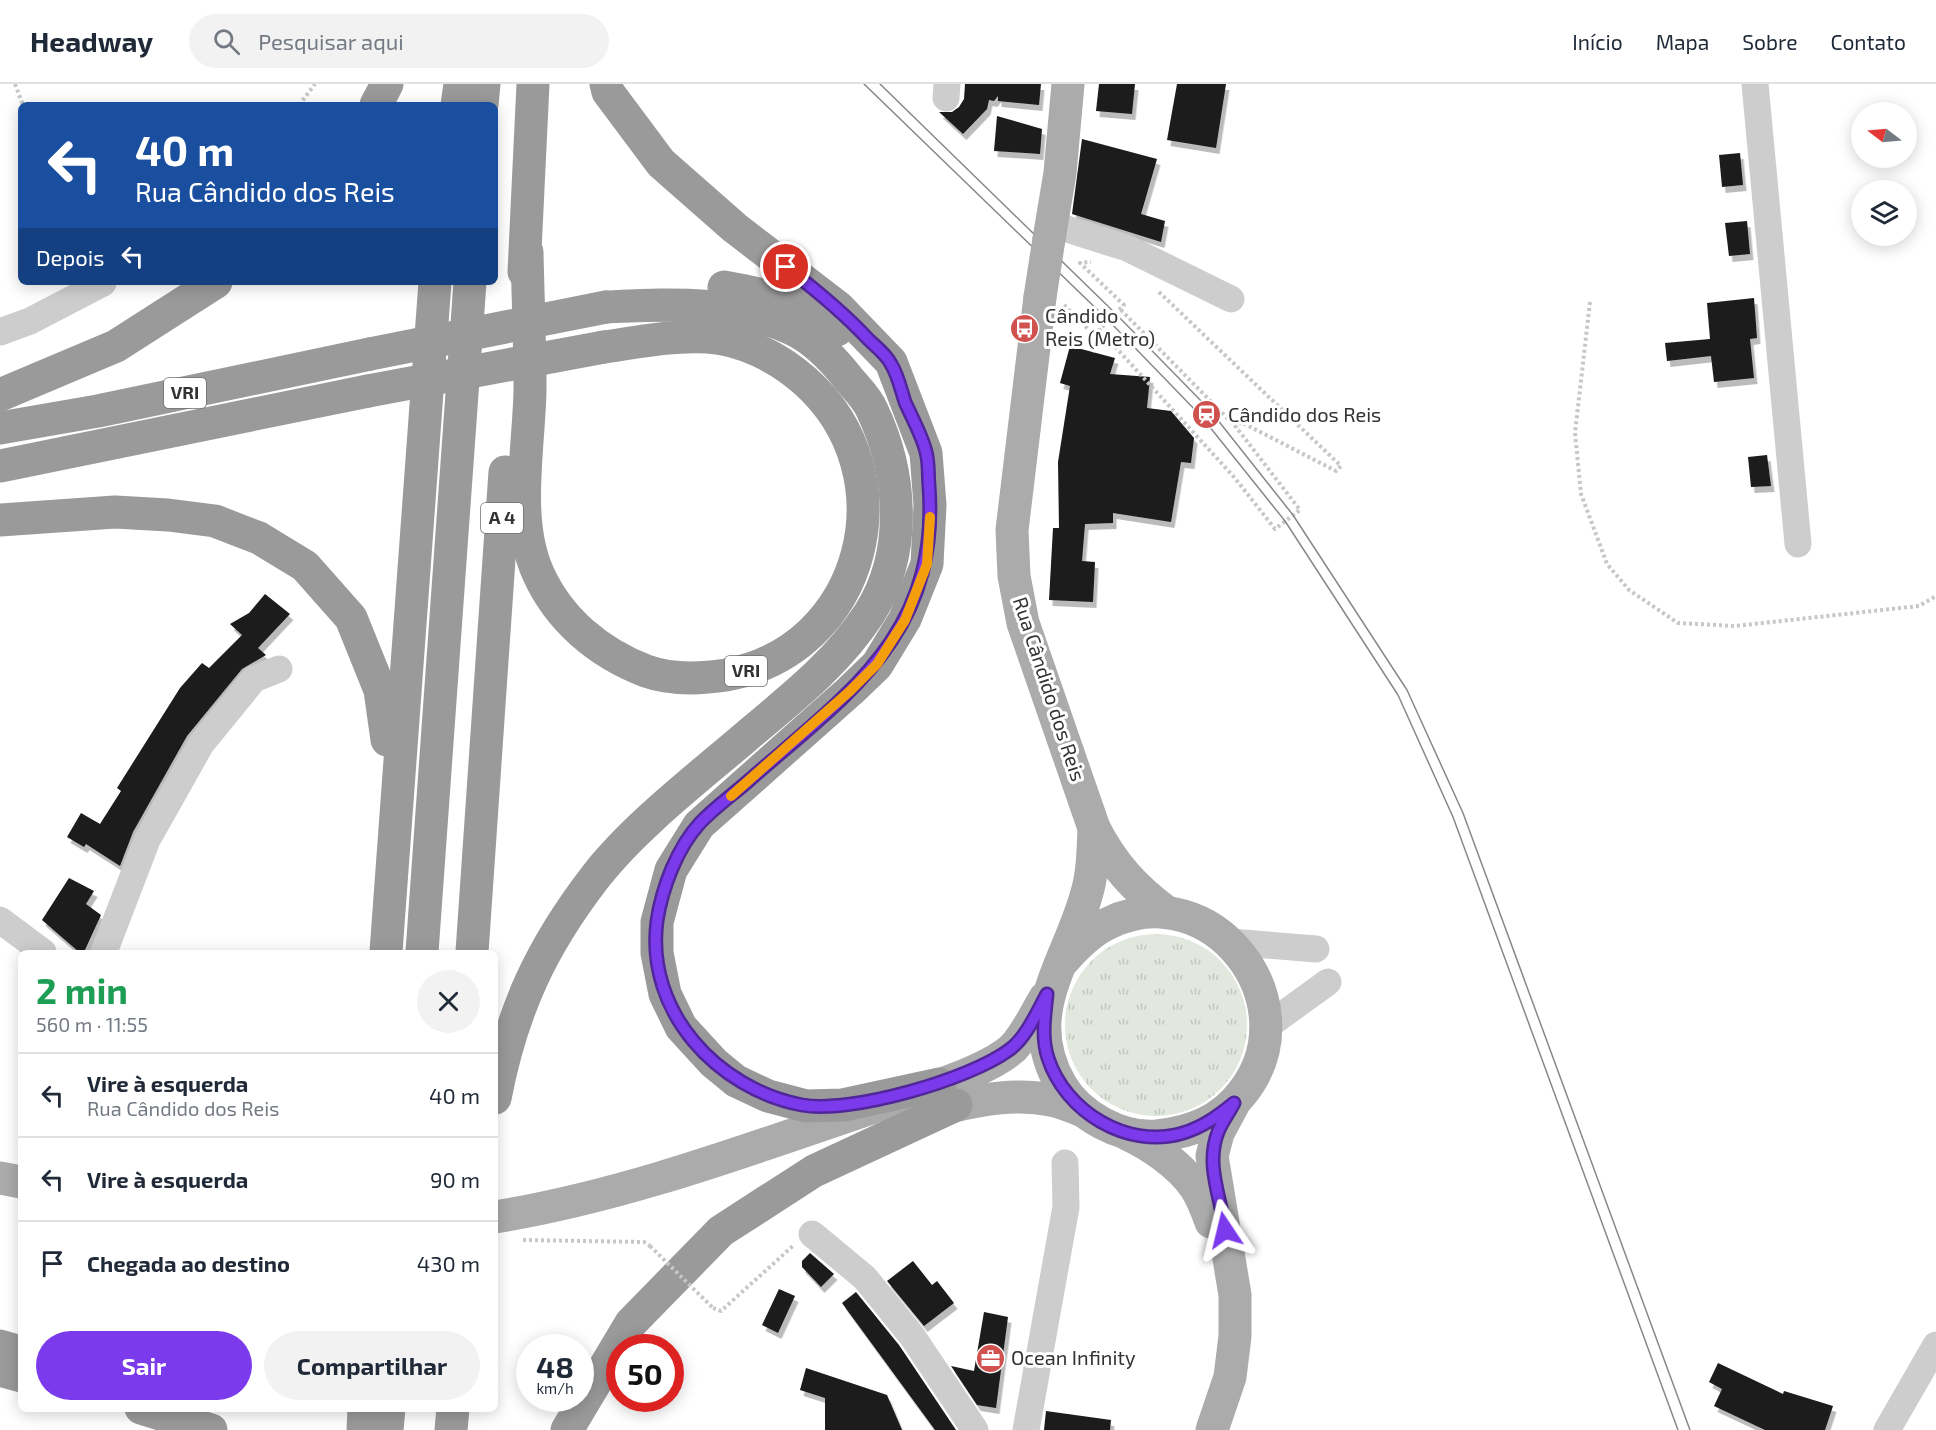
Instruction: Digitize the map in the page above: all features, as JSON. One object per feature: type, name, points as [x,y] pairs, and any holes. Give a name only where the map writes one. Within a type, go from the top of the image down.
[{"type":"highway","points":[[378,102],[387,84]]},
{"type":"highway","points":[[457,102],[460,84]]},
{"type":"highway","points":[[482,102],[484,84]]},
{"type":"highway","name":"A 4","points":[[472,950],[509,402],[527,252],[533,84]]},
{"type":"highway","points":[[606,84],[608,92],[661,163],[735,228],[838,307],[891,362],[926,453],[930,505],[927,564],[905,620],[877,664],[850,691],[699,825],[671,870],[657,922],[657,953],[665,994],[681,1027],[714,1063],[736,1081],[768,1096],[806,1106],[843,1105],[948,1094]]},
{"type":"highway","name":"VRI","points":[[0,466],[368,390],[604,347],[662,338],[710,337],[750,347],[785,364],[822,396],[845,429],[860,469],[865,513],[856,562],[832,610],[798,644],[753,670],[708,678],[661,676],[621,661],[586,638],[561,611],[537,572],[524,512],[530,392],[527,252]]},
{"type":"highway","points":[[0,395],[116,346],[211,285]]},
{"type":"highway","points":[[386,950],[435,285]]},
{"type":"highway","name":"A 4","points":[[422,950],[470,285]]},
{"type":"highway","name":"VRI","points":[[0,428],[98,411],[606,307],[657,287],[714,286],[771,295],[804,308],[846,336],[905,401]]},
{"type":"highway","name":"VRI","points":[[498,1083],[505,1047],[522,996],[543,953],[597,874],[654,816],[832,663],[870,612],[892,561],[898,507],[891,462],[872,407],[831,357],[795,330],[761,316],[713,305],[606,307]]},
{"type":"highway","points":[[0,520],[115,512],[203,520],[259,538],[305,566],[351,618],[380,690],[388,744],[391,864]]},
{"type":"highway","points":[[567,1430],[630,1323],[721,1231],[814,1172],[948,1094]]},
{"type":"highway","points":[[0,1346],[18,1351]]},
{"type":"highway","points":[[0,1370],[18,1375]]},
{"type":"highway","points":[[154,1412],[211,1430]]},
{"type":"highway","points":[[363,1430],[364,1412]]},
{"type":"highway","points":[[387,1430],[389,1412]]},
{"type":"highway","points":[[451,1430],[453,1412]]},
{"type":"main road","name":"Rua Cândido dos Reis","points":[[1068,84],[1060,173],[1050,232],[1051,300],[1012,530],[1014,576],[1023,623],[1094,828],[1108,855],[1131,884],[1168,913]]},
{"type":"main road","name":"Rua Cândido dos Reis","points":[[1064,960],[1084,938],[1110,922],[1138,914],[1168,913],[1202,923],[1231,942],[1250,966],[1263,996],[1266,1027],[1262,1055],[1251,1081],[1234,1103],[1210,1122],[1181,1134],[1150,1137],[1120,1131],[1083,1111],[1062,1087],[1048,1057],[1043,1026],[1047,994],[1064,960],[1088,888],[1092,871],[1094,828]]},
{"type":"main road","points":[[498,1234],[545,1225],[714,1181],[948,1094],[989,1062],[1013,1048],[1047,994]]},
{"type":"main road","points":[[948,1094],[981,1099],[1051,1100],[1083,1111]]},
{"type":"main road","points":[[1212,1430],[1230,1377],[1235,1336],[1235,1295],[1212,1156],[1218,1133],[1234,1103]]},
{"type":"main road","points":[[1120,1131],[1144,1142],[1196,1187],[1210,1219],[1235,1295]]},
{"type":"main road","points":[[0,1178],[18,1181]]},
{"type":"main road","points":[[0,1197],[18,1200]]},
{"type":"main road","points":[[498,1217],[545,1225]]},
{"type":"street","points":[[1755,84],[1798,544]]},
{"type":"street","points":[[1050,232],[1127,248],[1231,299]]},
{"type":"street","points":[[0,332],[30,321],[99,285]]},
{"type":"street","points":[[105,950],[147,840],[201,744],[254,679],[279,669]]},
{"type":"street","points":[[0,920],[40,950]]},
{"type":"street","points":[[1231,942],[1316,949]]},
{"type":"street","points":[[1266,1027],[1328,982]]},
{"type":"street","points":[[1026,1430],[1066,1207],[1065,1163]]},
{"type":"street","points":[[812,1234],[865,1278],[912,1336],[975,1430]]},
{"type":"street","points":[[1887,1430],[1936,1345]]},
{"type":"path","points":[[15,84],[22,102]]},
{"type":"path","points":[[301,102],[315,84]]},
{"type":"path","points":[[1051,300],[1094,334],[1100,329],[1124,305],[1080,263],[1096,261]]},
{"type":"path","points":[[1156,290],[1341,466],[1336,471],[1241,422],[1236,427]]},
{"type":"path","points":[[1590,302],[1575,433],[1581,494],[1608,564],[1629,590],[1678,622],[1735,626],[1919,606],[1936,596]]},
{"type":"path","points":[[1100,329],[1234,477],[1275,529],[1300,510],[1236,427],[1120,309]]},
{"type":"path","points":[[545,1225],[644,1242],[713,1308],[721,1311],[805,1235],[812,1234]]},
{"type":"green space","points":[[1156,934],[1191,941],[1207,949],[1220,961],[1232,974],[1240,990],[1247,1025],[1240,1060],[1232,1076],[1220,1089],[1207,1101],[1191,1109],[1156,1116],[1121,1109],[1105,1101],[1092,1089],[1080,1076],[1072,1060],[1065,1025],[1072,990],[1080,974],[1092,961],[1105,949],[1121,941]]},
{"type":"building","points":[[965,84],[1041,84],[1039,105],[998,101],[998,96],[994,101],[989,100],[987,109],[963,134],[939,112],[952,112],[959,107],[964,99]]},
{"type":"building","points":[[1099,84],[1135,84],[1132,114],[1096,111]]},
{"type":"building","points":[[1177,84],[1226,84],[1216,148],[1167,140]]},
{"type":"building","points":[[997,116],[1042,129],[1040,154],[994,151]]},
{"type":"building","points":[[1082,139],[1157,159],[1141,214],[1165,221],[1161,242],[1072,214]]},
{"type":"building","points":[[1740,153],[1743,185],[1722,187],[1719,155]]},
{"type":"building","points":[[1747,221],[1750,254],[1729,256],[1725,223]]},
{"type":"building","points":[[1754,298],[1757,338],[1750,339],[1754,378],[1714,382],[1711,356],[1667,361],[1665,343],[1710,339],[1707,303]]},
{"type":"building","points":[[1070,346],[1115,358],[1110,374],[1150,377],[1147,408],[1171,411],[1194,438],[1191,463],[1181,462],[1171,522],[1113,513],[1113,523],[1085,524],[1082,561],[1095,562],[1093,602],[1049,600],[1053,528],[1059,528],[1058,462],[1070,386],[1060,383]]},
{"type":"building","points":[[1767,455],[1771,486],[1751,487],[1748,457]]},
{"type":"building","points":[[265,594],[290,614],[258,648],[266,655],[242,669],[187,736],[133,832],[120,866],[86,844],[84,847],[67,837],[81,813],[100,824],[121,791],[117,788],[180,688],[202,663],[209,668],[242,635],[230,624],[249,613]]},
{"type":"building","points":[[69,878],[94,891],[86,904],[101,915],[85,950],[77,950],[42,920]]},
{"type":"building","points":[[810,1253],[834,1274],[821,1287],[802,1267],[802,1261]]},
{"type":"building","points":[[913,1261],[932,1285],[937,1281],[954,1303],[924,1326],[887,1281]]},
{"type":"building","points":[[779,1289],[795,1296],[778,1333],[762,1325]]},
{"type":"building","points":[[856,1292],[899,1345],[956,1430],[935,1430],[842,1303]]},
{"type":"building","name":"Ocean Infinity","points":[[984,1312],[1008,1317],[996,1408],[977,1405],[951,1366],[974,1371]]},
{"type":"building","points":[[1718,1363],[1783,1394],[1784,1391],[1833,1406],[1825,1430],[1765,1430],[1714,1406],[1722,1389],[1709,1382]]},
{"type":"building","points":[[806,1368],[887,1395],[902,1430],[825,1430],[825,1398],[800,1390]]},
{"type":"building","points":[[1046,1411],[1111,1420],[1110,1430],[1044,1430]]},
{"type":"tram line","points":[[864,84],[1108,320],[1201,416],[1285,521],[1398,695],[1453,817],[1678,1430]]},
{"type":"tram line","points":[[880,84],[1115,313],[1209,409],[1293,515],[1407,690],[1463,813],[1690,1430]]},
{"type":"slow traffic","points":[[731,796],[850,691],[877,664],[905,620],[927,564],[930,517]]},
{"type":"place","name":"Cândido Reis (Metro)","points":[[1024,328]]},
{"type":"place","name":"Cândido dos Reis","points":[[1207,415]]},
{"type":"place","name":"Ocean Infinity","points":[[990,1358]]},
{"type":"route","points":[[786,267],[838,307],[891,362],[926,453],[930,505],[927,564],[905,620],[877,664],[850,691],[699,825],[671,870],[657,922],[657,953],[665,994],[681,1027],[714,1063],[736,1081],[768,1096],[806,1106],[843,1105],[940,1084],[989,1062],[1013,1048],[1047,994],[1043,1026],[1048,1057],[1062,1087],[1083,1111],[1100,1122],[1120,1131],[1150,1137],[1181,1134],[1210,1122],[1234,1103],[1218,1133],[1212,1156],[1225,1230]]}]
